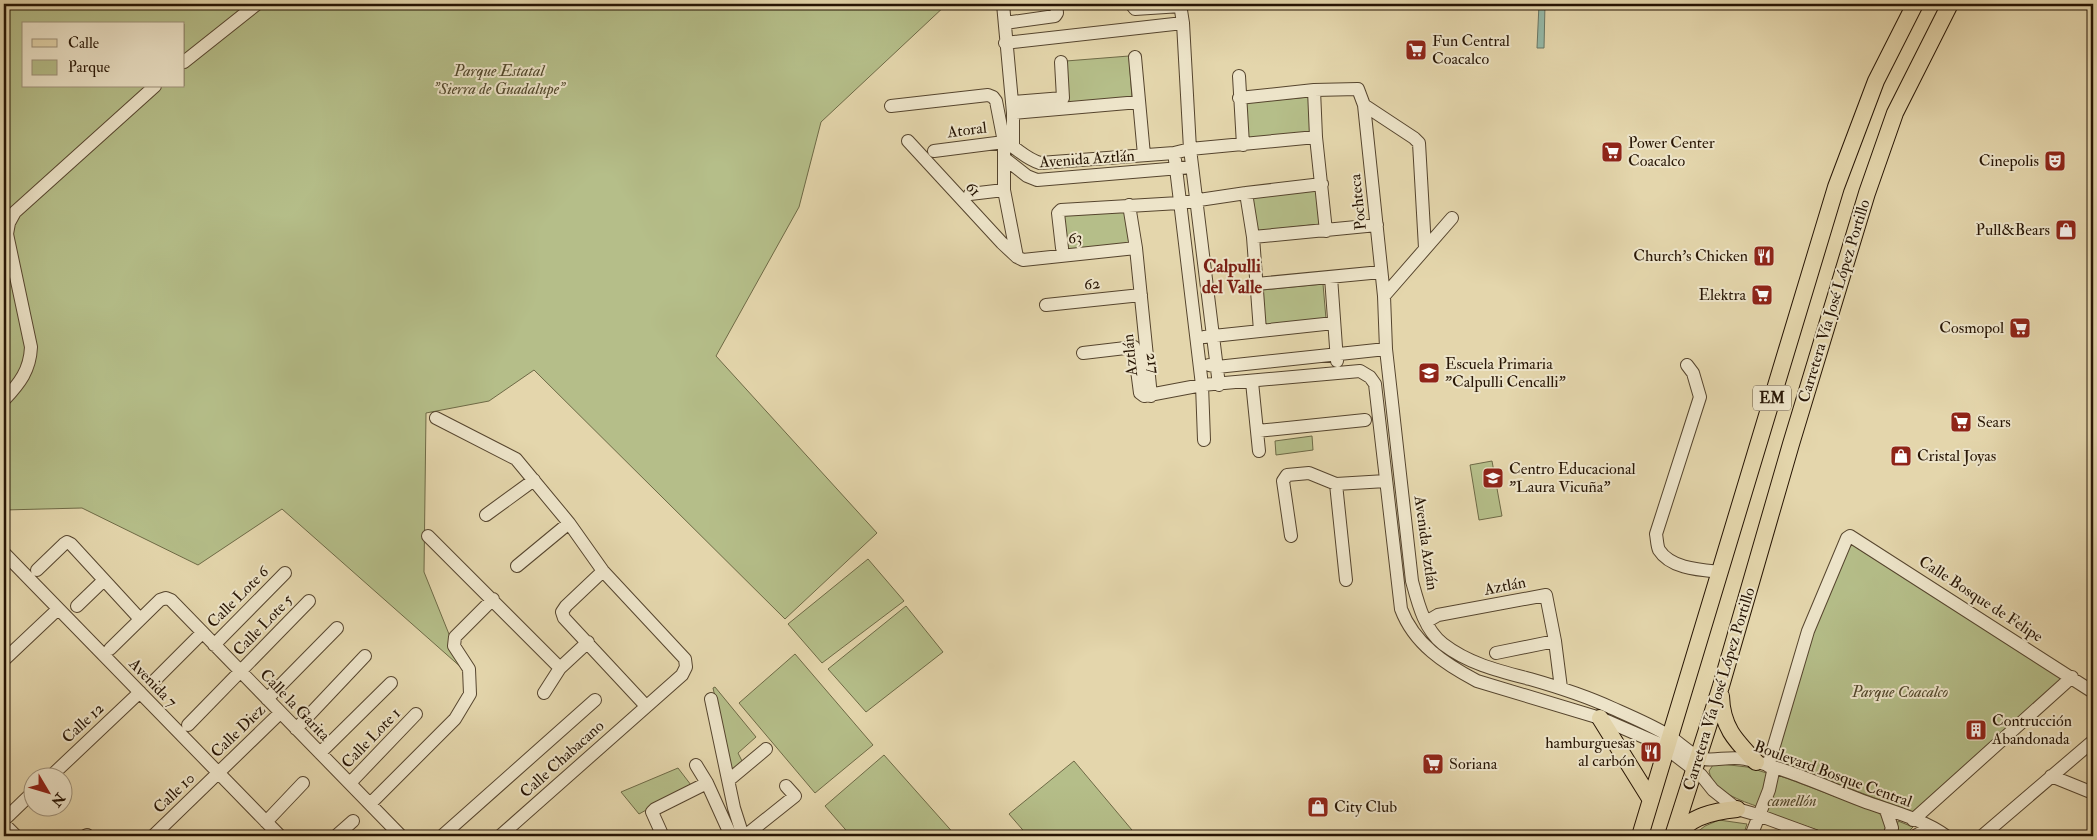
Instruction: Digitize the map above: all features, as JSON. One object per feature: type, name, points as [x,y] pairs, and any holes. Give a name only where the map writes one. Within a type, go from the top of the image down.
[{"type":"main road","name":"Carretera Vía José López Portillo","points":[[1640,836],[1836,187],[1876,81],[1915,4]]},
{"type":"main road","name":"Carretera Vía José López Portillo","points":[[1674,836],[1700,763],[1799,416],[1867,193],[1895,114],[1950,4]]},
{"type":"main road","points":[[1721,686],[1722,712],[1733,737],[1766,765]]},
{"type":"main road","points":[[1602,711],[1650,800]]},
{"type":"main road","points":[[1678,836],[1689,824],[1703,816],[1714,812],[1737,809]]},
{"type":"street","points":[[185,61],[256,4]]},
{"type":"street","points":[[1003,4],[1012,108],[1009,144],[1004,158],[1004,190],[1017,257]]},
{"type":"street","points":[[1005,23],[1055,16],[1057,14],[1056,4]]},
{"type":"street","points":[[1131,4],[1135,9],[1180,5],[1183,23],[1190,149],[1218,385]]},
{"type":"street","points":[[1005,43],[1183,23]]},
{"type":"street","points":[[1135,57],[1144,155]]},
{"type":"street","points":[[1012,108],[1063,98],[1061,62]]},
{"type":"street","points":[[1239,76],[1243,145]]},
{"type":"street","points":[[5,397],[24,375],[30,362],[31,347],[7,234],[9,223],[15,212],[153,88]]},
{"type":"street","name":"Pochteca","points":[[1314,90],[1358,89],[1364,106],[1384,296],[1386,349]]},
{"type":"street","points":[[1239,98],[1314,90],[1316,137],[1326,231]]},
{"type":"street","points":[[891,106],[988,95],[996,101],[1009,144]]},
{"type":"street","points":[[1012,108],[1139,102]]},
{"type":"street","points":[[1364,106],[1417,140],[1425,248]]},
{"type":"street","name":"Avenida Aztlán","points":[[1009,144],[1019,153],[1040,163],[1174,153],[1190,149],[1316,137]]},
{"type":"street","name":"61","points":[[908,142],[1017,257]]},
{"type":"street","name":"Atoral","points":[[934,151],[1009,144]]},
{"type":"street","points":[[1174,153],[1202,386],[1204,440]]},
{"type":"street","name":"Avenida Aztlán","points":[[1004,158],[1027,176],[1037,180],[1192,167]]},
{"type":"street","points":[[1062,248],[1059,211],[1180,203],[1246,192],[1322,184]]},
{"type":"street","points":[[970,194],[1004,190]]},
{"type":"street","points":[[1246,192],[1253,237],[1260,331]]},
{"type":"street","name":"Aztlán","points":[[1128,205],[1136,248],[1151,396],[1202,386]]},
{"type":"street","points":[[1384,296],[1452,218]]},
{"type":"street","points":[[1253,237],[1377,225]]},
{"type":"street","name":"63","points":[[1017,257],[1024,260],[1136,248]]},
{"type":"street","points":[[1256,284],[1381,272]]},
{"type":"street","points":[[1331,277],[1337,373]]},
{"type":"street","name":"62","points":[[1046,305],[1141,295]]},
{"type":"street","points":[[1196,339],[1334,323]]},
{"type":"street","name":"217","points":[[1083,353],[1134,347],[1140,394],[1151,396]]},
{"type":"street","points":[[1199,362],[1217,367],[1386,349]]},
{"type":"street","name":"Avenida Aztlán","points":[[1386,349],[1412,581],[1420,610],[1426,622],[1442,643],[1465,659],[1561,688],[1662,745],[1669,743]]},
{"type":"street","points":[[1687,365],[1693,373],[1700,397],[1656,534],[1658,549],[1667,558],[1691,568],[1721,572]]},
{"type":"street","name":"Avenida Aztlán","points":[[1202,386],[1360,371],[1370,377],[1375,384],[1401,609],[1407,625],[1416,637],[1434,654],[1459,671],[1477,680],[1602,711]]},
{"type":"street","points":[[1252,382],[1259,451]]},
{"type":"street","points":[[1377,401],[1392,400]]},
{"type":"street","points":[[436,418],[516,459],[569,523],[603,571],[562,612],[564,618],[646,706]]},
{"type":"street","points":[[1257,431],[1365,420]]},
{"type":"street","points":[[1291,536],[1284,478],[1287,475],[1309,473],[1336,484],[1386,481]]},
{"type":"street","points":[[486,514],[534,480]]},
{"type":"street","points":[[1336,484],[1346,580]]},
{"type":"street","points":[[517,566],[569,523]]},
{"type":"street","points":[[428,536],[560,668]]},
{"type":"street","name":"Calle Bosque de Felipe","points":[[1766,765],[1808,631],[1847,538],[1850,536],[2093,692]]},
{"type":"street","points":[[37,570],[67,542],[71,544],[140,619],[110,649]]},
{"type":"street","name":"Avenida 7","points":[[4,553],[280,836]]},
{"type":"street","name":"Calle Chabacano","points":[[500,836],[682,675],[686,667],[685,659],[603,571]]},
{"type":"street","name":"Calle Lote 6","points":[[214,644],[285,573]]},
{"type":"street","points":[[77,606],[104,580]]},
{"type":"street","name":"Aztlán","points":[[1426,622],[1438,615],[1546,595],[1555,641],[1561,688]]},
{"type":"street","name":"Calle la Garita","points":[[140,619],[160,600],[166,598],[171,600],[401,836]]},
{"type":"street","points":[[370,804],[455,719],[470,694],[469,669],[454,646],[455,637],[493,599]]},
{"type":"street","name":"Calle Lote 5","points":[[188,725],[309,601]]},
{"type":"street","points":[[4,660],[58,609]]},
{"type":"street","points":[[267,699],[337,628]]},
{"type":"street","points":[[155,680],[202,633]]},
{"type":"street","points":[[1496,652],[1555,641]]},
{"type":"street","points":[[544,693],[560,668],[588,642]]},
{"type":"street","points":[[296,728],[365,656]]},
{"type":"street","points":[[1914,820],[2072,677]]},
{"type":"street","points":[[320,753],[391,683]]},
{"type":"street","name":"Calle 12","points":[[60,768],[140,692]]},
{"type":"street","points":[[711,699],[734,808],[744,836],[795,796],[786,786]]},
{"type":"street","points":[[451,833],[595,700]]},
{"type":"street","name":"Calle Diez","points":[[218,773],[280,713]]},
{"type":"street","name":"Calle Lote 1","points":[[350,784],[416,714]]},
{"type":"street","points":[[1982,836],[2093,741]]},
{"type":"street","points":[[1669,743],[1700,763],[1700,775],[1713,790],[1737,809],[1815,836]]},
{"type":"street","points":[[728,780],[766,749]]},
{"type":"street","name":"Boulevard Bosque Central","points":[[1700,763],[1724,757],[1744,759],[1766,765],[1954,836]]},
{"type":"street","points":[[696,765],[721,812],[728,835]]},
{"type":"street","points":[[1751,836],[1769,790],[1766,765]]},
{"type":"street","name":"Calle 10","points":[[153,836],[218,773]]},
{"type":"street","points":[[2051,776],[2093,793]]},
{"type":"street","points":[[266,822],[303,783]]},
{"type":"street","points":[[661,832],[653,817],[652,812],[655,808],[707,783]]},
{"type":"street","points":[[4,820],[22,803]]},
{"type":"street","points":[[721,812],[734,808]]},
{"type":"street","points":[[1886,810],[1892,828],[1890,836]]},
{"type":"street","points":[[336,836],[352,821]]},
{"type":"street","points":[[4,824],[16,836]]},
{"type":"street","points":[[1915,836],[1938,831]]},
{"type":"green space","name":"Parque Estatal \"Sierra de Guadalupe\"","points":[[4,4],[947,4],[821,122],[799,207],[716,356],[877,533],[785,619],[534,370],[489,401],[426,413],[424,572],[463,669],[282,509],[198,565],[82,508],[4,510]]},
{"type":"green space","points":[[1129,56],[1132,98],[1069,103],[1066,61]]},
{"type":"green space","points":[[1309,97],[1311,132],[1246,141],[1245,103]]},
{"type":"green space","points":[[1317,189],[1320,224],[1256,231],[1253,197]]},
{"type":"green space","points":[[1125,210],[1129,243],[1067,250],[1063,216]]},
{"type":"green space","points":[[1323,284],[1326,319],[1264,326],[1262,290]]},
{"type":"green space","points":[[1312,436],[1313,450],[1276,455],[1275,441]]},
{"type":"green space","points":[[1492,461],[1502,516],[1479,520],[1470,465]]},
{"type":"green space","name":"Parque Coacalco","points":[[1851,544],[2062,679],[1914,813],[1775,760],[1817,621]]},
{"type":"green space","points":[[868,559],[904,601],[822,663],[788,624]]},
{"type":"green space","points":[[906,606],[943,652],[866,712],[828,669]]},
{"type":"green space","points":[[795,654],[873,745],[815,793],[739,703]]},
{"type":"green space","points":[[715,687],[756,737],[738,753],[742,761],[732,771],[713,688]]},
{"type":"green space","points":[[884,755],[956,836],[851,836],[825,806]]},
{"type":"green space","points":[[1074,761],[1137,836],[1028,836],[1009,814]]},
{"type":"green space","points":[[1713,765],[1747,767],[1770,774],[1759,807],[1729,795],[1716,785],[1709,771]]},
{"type":"green space","points":[[678,768],[691,785],[639,814],[621,792]]},
{"type":"green space","name":"camellón","points":[[1778,775],[1879,813],[1886,824],[1885,836],[1835,836],[1764,812]]},
{"type":"green space","points":[[1719,820],[1747,824],[1743,836],[1692,836],[1705,826]]},
{"type":"green space","points":[[1898,821],[1913,827],[1904,836],[1896,836]]},
{"type":"shaded area","points":[[1539,4],[1545,4],[1544,48],[1537,48]]},
{"type":"place","name":"Fun Central Coacalco","points":[[1416,50]]},
{"type":"place","name":"Power Center Coacalco","points":[[1612,152]]},
{"type":"place","name":"Cinepolis","points":[[2055,161]]},
{"type":"place","name":"Pull&Bears","points":[[2066,230]]},
{"type":"place","name":"Church's Chicken","points":[[1764,256]]},
{"type":"place","name":"Elektra","points":[[1762,295]]},
{"type":"place","name":"Cosmopol","points":[[2020,328]]},
{"type":"place","name":"Escuela Primaria \"Calpulli Cencalli\"","points":[[1429,373]]},
{"type":"place","name":"Sears","points":[[1961,422]]},
{"type":"place","name":"Cristal Joyas","points":[[1901,456]]},
{"type":"place","name":"Centro Educacional \"Laura Vicuña\"","points":[[1493,478]]},
{"type":"place","name":"Contrucción Abandonada","points":[[1976,730]]},
{"type":"place","name":"hamburguesas al carbón","points":[[1651,752]]},
{"type":"place","name":"Soriana","points":[[1433,764]]},
{"type":"place","name":"City Club","points":[[1318,807]]},
{"type":"district","name":"Calpulli del Valle","points":[[1232,276]]}]
